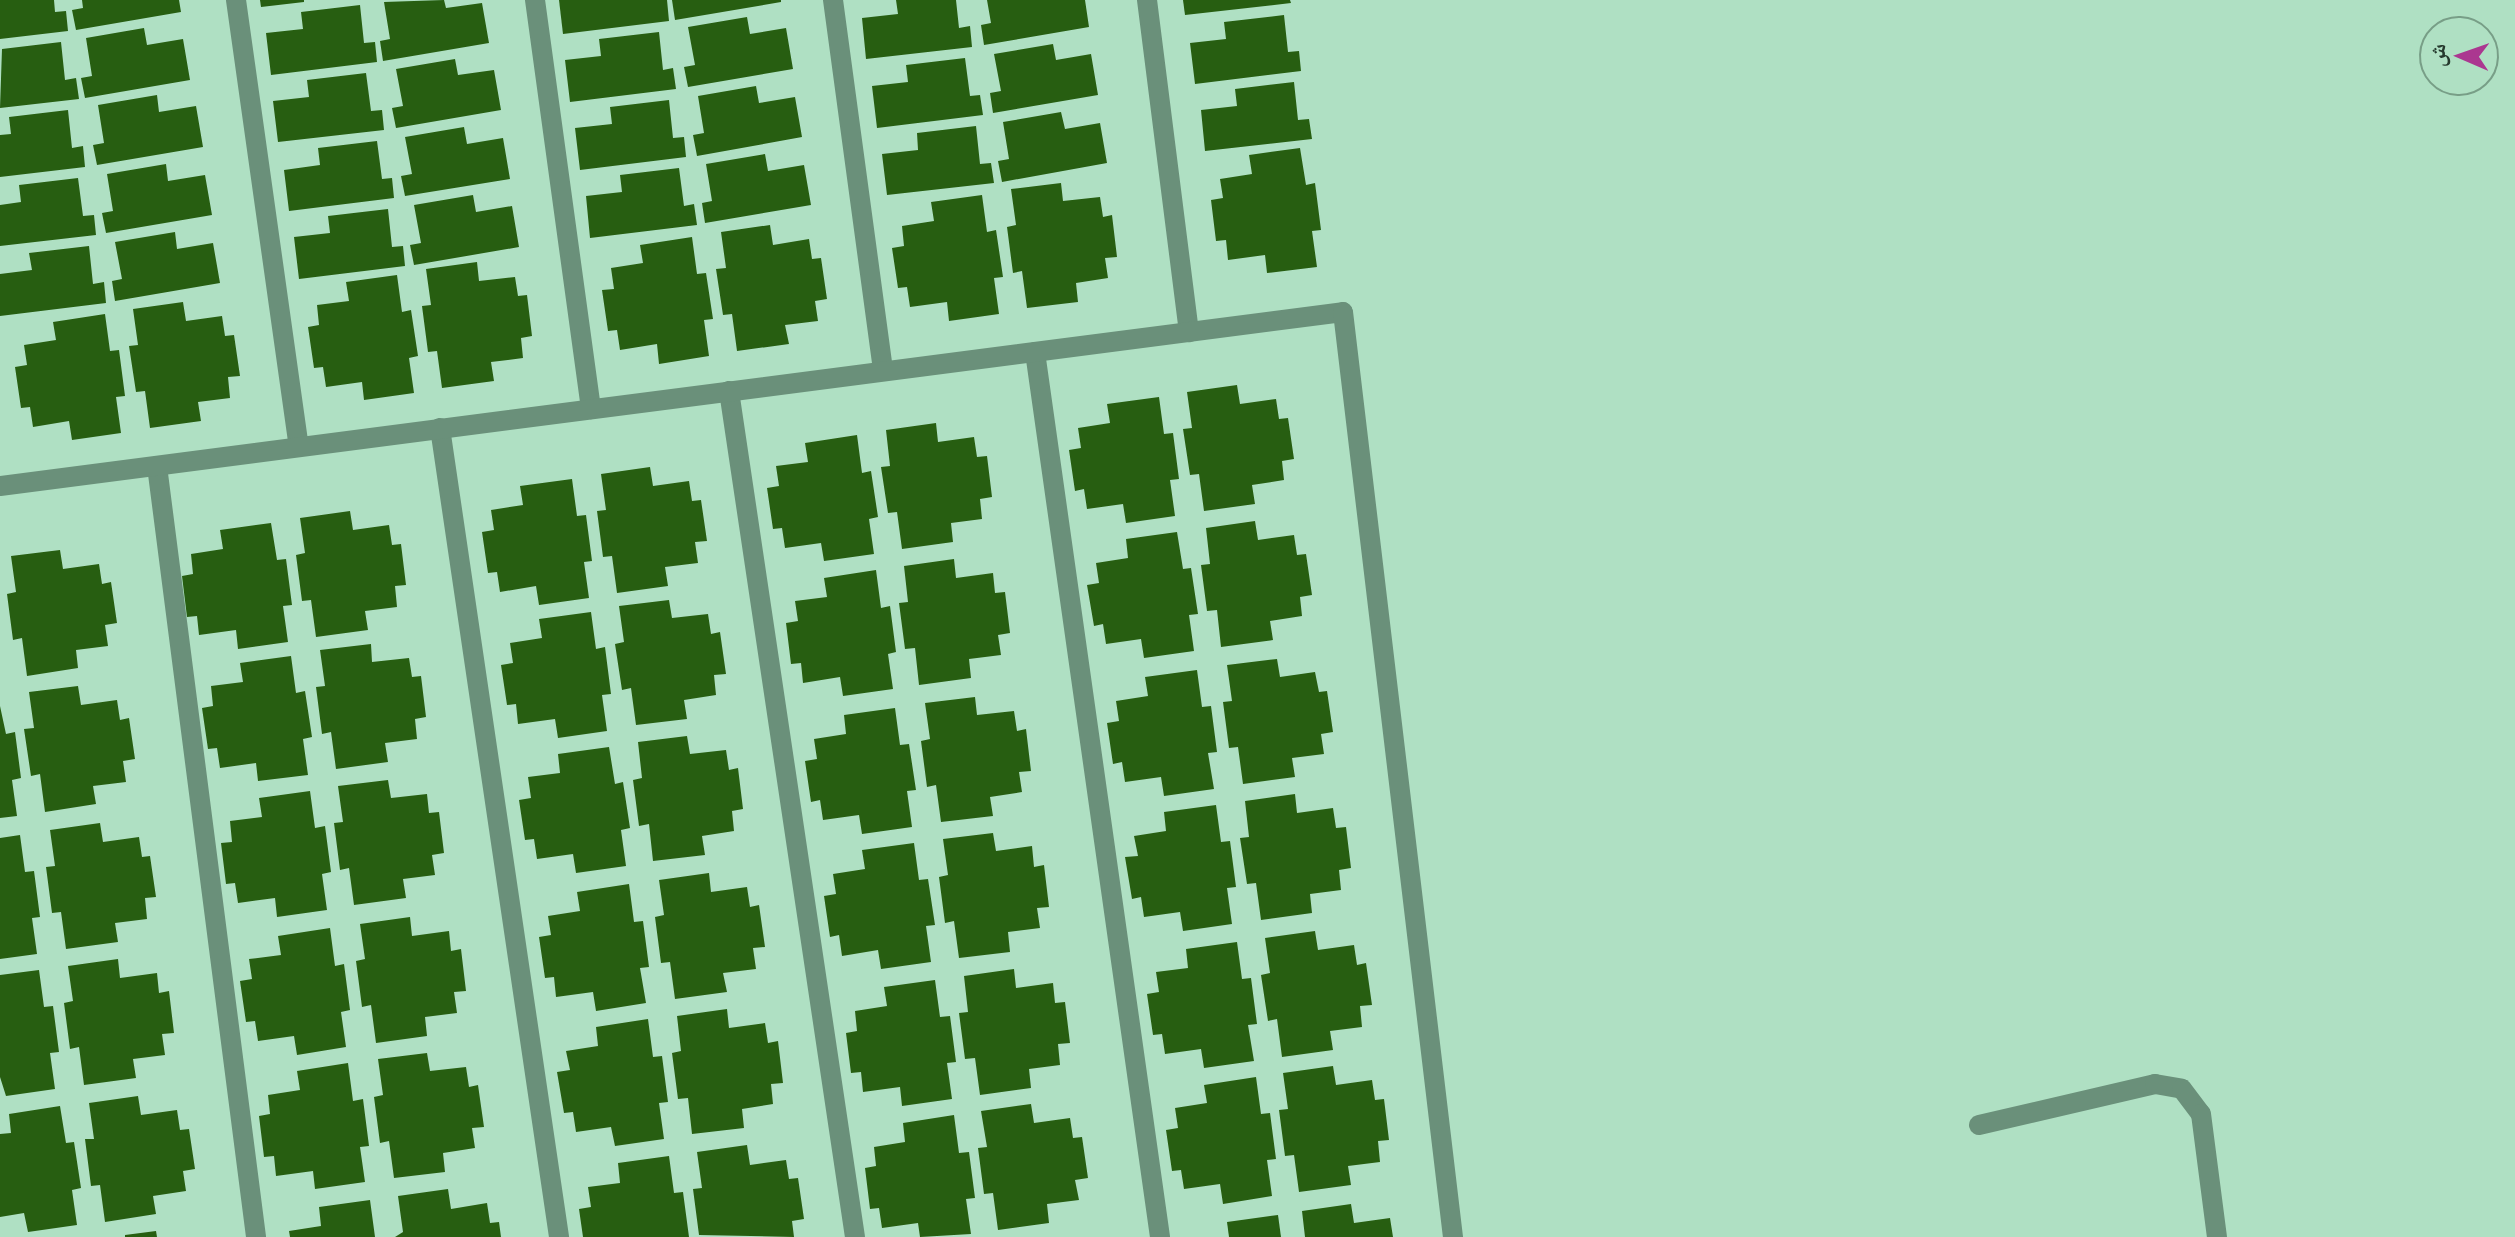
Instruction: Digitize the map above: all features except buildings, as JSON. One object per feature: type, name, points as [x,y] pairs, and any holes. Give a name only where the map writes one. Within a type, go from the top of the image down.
[{"type":"street","points":[[236,0],[299,447]]},
{"type":"street","points":[[535,0],[591,409]]},
{"type":"street","points":[[833,0],[883,371]]},
{"type":"street","points":[[1147,0],[1189,332]]},
{"type":"street","points":[[0,486],[1343,312],[1453,1237]]},
{"type":"street","points":[[1035,352],[1160,1237]]},
{"type":"street","points":[[729,391],[855,1237]]},
{"type":"street","points":[[440,428],[559,1237]]},
{"type":"street","points":[[157,466],[256,1237]]},
{"type":"street","points":[[1979,1125],[2155,1084],[2182,1089],[2201,1114],[2217,1237]]}]
